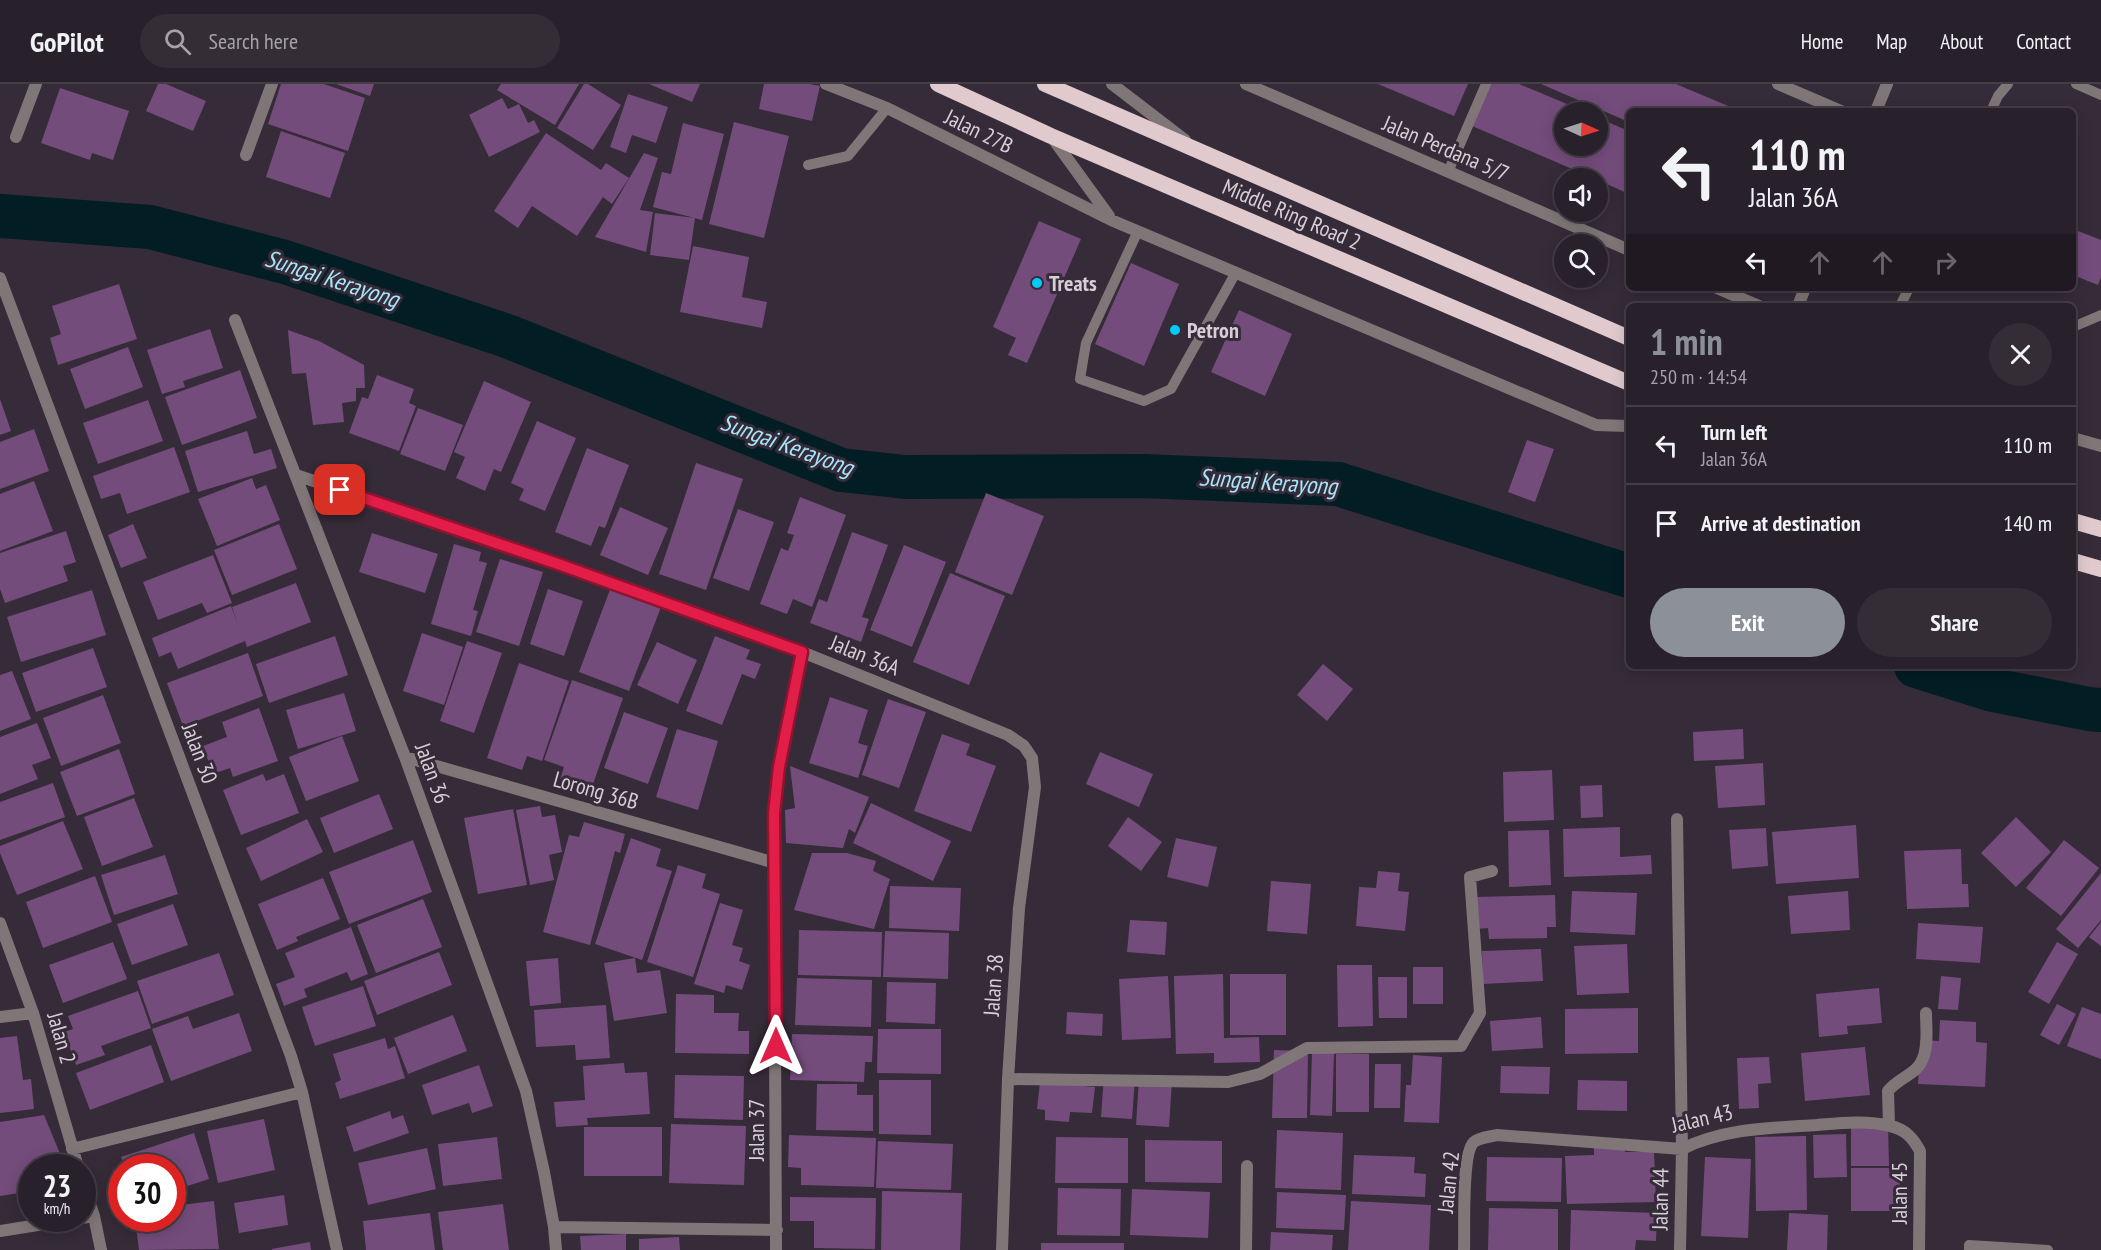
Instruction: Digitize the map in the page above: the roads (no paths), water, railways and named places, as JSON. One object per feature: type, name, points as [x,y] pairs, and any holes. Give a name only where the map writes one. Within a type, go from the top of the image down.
[{"type":"highway","name":"Middle Ring Road 2","points":[[938,84],[1051,136],[1626,382]]},
{"type":"highway","name":"Middle Ring Road 2","points":[[1045,84],[1626,337]]},
{"type":"highway","points":[[2076,522],[2101,529]]},
{"type":"highway","points":[[2076,562],[2101,569]]},
{"type":"street","points":[[16,137],[36,84]]},
{"type":"street","points":[[246,155],[272,84]]},
{"type":"street","name":"Jalan 27B","points":[[826,84],[887,108],[1111,220],[1235,274],[1596,425],[1626,426]]},
{"type":"street","points":[[1112,84],[1198,150]]},
{"type":"street","name":"Jalan Perdana 5/7","points":[[1246,84],[1626,249]]},
{"type":"street","points":[[1778,84],[1834,108]]},
{"type":"street","points":[[1877,108],[1887,84]]},
{"type":"street","points":[[1051,136],[1111,220]]},
{"type":"street","name":"Jalan 30","points":[[0,278],[287,1044],[302,1092],[337,1250]]},
{"type":"street","points":[[1724,291],[1752,303]]},
{"type":"street","name":"Jalan 36","points":[[235,320],[405,758],[526,1091],[538,1142],[554,1227],[556,1250]]},
{"type":"street","points":[[2076,439],[2101,446]]},
{"type":"street","name":"Jalan 36A","points":[[296,475],[558,564],[802,652],[1008,735]]},
{"type":"street","name":"Jalan 37","points":[[777,1250],[774,813],[779,767],[802,652]]},
{"type":"street","name":"Jalan 38","points":[[1002,1250],[1008,1079],[1019,908],[1035,787],[1032,758],[1024,746],[1008,735]]},
{"type":"street","name":"Lorong 36B","points":[[405,758],[775,863]]},
{"type":"street","name":"Jalan 44","points":[[1677,819],[1682,1149],[1680,1250]]},
{"type":"street","points":[[1008,1079],[1228,1082],[1260,1074],[1307,1048],[1461,1046],[1480,1013],[1470,876],[1492,871]]},
{"type":"street","name":"Jalan 2","points":[[0,924],[33,1013],[74,1154]]},
{"type":"street","points":[[0,1017],[33,1013]]},
{"type":"street","points":[[1889,1125],[1888,1091],[1917,1067],[1922,1058],[1926,1041],[1926,1013]]},
{"type":"street","points":[[72,1149],[302,1092]]},
{"type":"street","name":"Jalan 43","points":[[1497,1135],[1682,1149],[1719,1134],[1754,1129],[1852,1122],[1889,1125],[1913,1138]]},
{"type":"street","name":"Jalan 42","points":[[1464,1250],[1465,1178],[1468,1150],[1474,1142],[1497,1135]]},
{"type":"street","name":"Jalan 45","points":[[1913,1138],[1920,1151],[1919,1250]]},
{"type":"street","points":[[1246,1250],[1247,1166]]},
{"type":"street","points":[[96,1226],[101,1250]]},
{"type":"street","points":[[554,1227],[777,1230]]},
{"type":"street","points":[[0,1231],[18,1228]]},
{"type":"lane","points":[[1448,172],[1486,84]]},
{"type":"lane","points":[[1992,108],[1998,96],[2008,84]]},
{"type":"lane","points":[[2076,84],[2101,95]]},
{"type":"lane","points":[[808,165],[848,156],[887,108]]},
{"type":"lane","points":[[1138,231],[1086,343],[1080,379],[1144,401],[1171,389],[1235,274]]},
{"type":"lane","points":[[2076,326],[2101,315]]},
{"type":"lane","points":[[1969,1250],[1970,1245],[2048,1250]]},
{"type":"waterway","name":"Sungai Kerayong","points":[[0,216],[150,227],[285,262],[507,336],[841,470],[905,477],[1143,476],[1338,484],[1626,575]]},
{"type":"waterway","name":"Sungai Kerayong","points":[[1926,669],[1993,690],[2101,710]]},
{"type":"place","name":"Treats","points":[[1037,283]]},
{"type":"place","name":"Petron","points":[[1175,330]]}]
